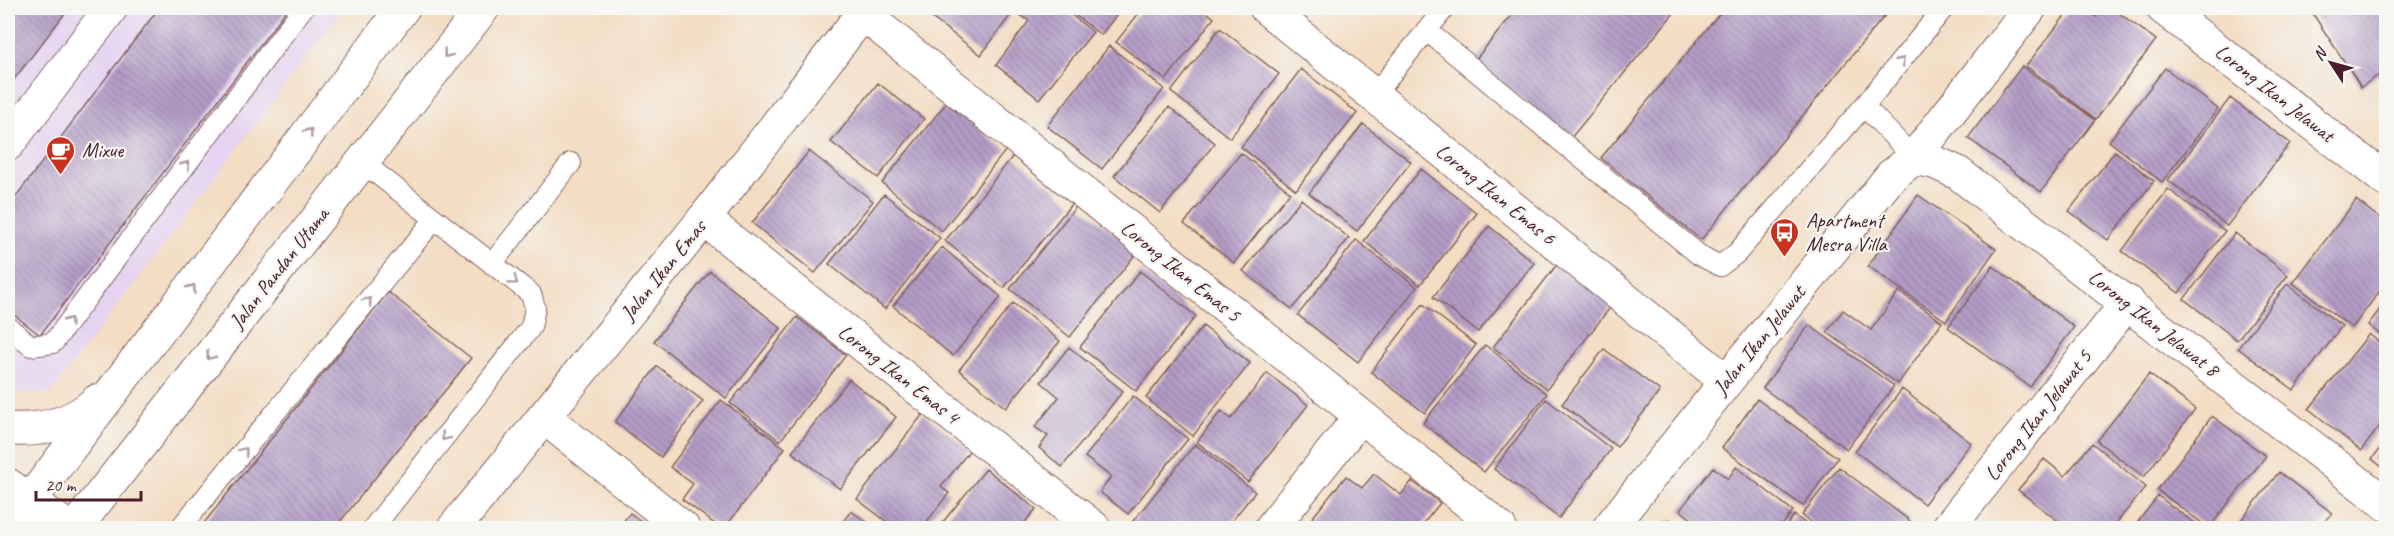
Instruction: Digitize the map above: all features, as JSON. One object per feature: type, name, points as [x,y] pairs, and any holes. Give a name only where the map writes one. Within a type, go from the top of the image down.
[{"type":"street","points":[[8,144],[111,8]]},
{"type":"street","points":[[9,528],[19,493],[132,368],[403,8]]},
{"type":"street","name":"Jalan Pandan Utama","points":[[75,528],[483,8]]},
{"type":"street","name":"Lorong Ikan Emas 6","points":[[1266,8],[1726,381]]},
{"type":"street","points":[[1914,158],[2030,8]]},
{"type":"street","name":"Lorong Ikan Jelawat","points":[[2163,8],[2386,180]]},
{"type":"street","name":"Jalan Ikan Emas","points":[[454,528],[704,219],[865,10]]},
{"type":"street","name":"Lorong Ikan Emas 5","points":[[865,10],[1500,528]]},
{"type":"street","name":"Lorong Ikan Jelawat 8","points":[[1914,158],[1934,162],[1958,173],[2128,302],[2386,504]]},
{"type":"street","name":"Jalan Ikan Jelawat","points":[[1609,528],[1891,176],[1914,158]]},
{"type":"street","name":"Lorong Ikan Emas 4","points":[[704,219],[1094,528]]},
{"type":"street","name":"Lorong Ikan Jelawat 5","points":[[1965,523],[2128,302]]},
{"type":"street","points":[[8,429],[30,431],[56,426],[90,408],[132,368]]},
{"type":"street","points":[[1271,528],[1361,416]]},
{"type":"street","points":[[544,417],[683,528]]},
{"type":"street","points":[[19,493],[68,528]]},
{"type":"lane","points":[[8,327],[31,346],[53,343],[303,8]]},
{"type":"lane","points":[[1374,95],[1445,8]]},
{"type":"lane","points":[[1426,30],[1699,255],[1720,266],[1737,253],[1864,106],[1944,8]]},
{"type":"lane","points":[[1864,106],[1914,158]]},
{"type":"lane","points":[[362,162],[531,294],[535,308],[531,327],[373,528]]},
{"type":"lane","points":[[492,264],[571,163]]},
{"type":"lane","points":[[180,528],[434,220]]},
{"type":"shaded area","points":[[8,8],[344,8],[50,394],[14,393],[8,388]]},
{"type":"building","points":[[8,8],[69,8],[8,87]]},
{"type":"building","points":[[159,8],[288,8],[40,335],[8,310],[8,207]]},
{"type":"building","points":[[939,8],[1016,8],[981,55],[932,18]]},
{"type":"building","points":[[1026,8],[1062,8],[1093,32],[1039,99],[996,65],[1029,21],[1020,15]]},
{"type":"building","points":[[1066,8],[1122,8],[1101,35]]},
{"type":"building","points":[[1143,8],[1201,8],[1214,18],[1166,80],[1116,42]]},
{"type":"building","points":[[1518,8],[1678,8],[1570,139],[1475,60]]},
{"type":"building","points":[[1724,8],[1891,8],[1701,240],[1601,158]]},
{"type":"building","points":[[2071,8],[2083,8],[2096,17],[2103,8],[2112,8],[2156,40],[2096,119],[2026,66]]},
{"type":"building","points":[[2309,8],[2386,8],[2386,70],[2361,87]]},
{"type":"building","points":[[1220,28],[1279,74],[1230,138],[1171,92]]},
{"type":"building","points":[[1109,46],[1164,89],[1102,169],[1047,126]]},
{"type":"building","points":[[2022,66],[2095,120],[2041,192],[1968,138]]},
{"type":"building","points":[[2165,68],[2218,109],[2162,182],[2109,141]]},
{"type":"building","points":[[1301,69],[1357,113],[1296,190],[1241,147]]},
{"type":"building","points":[[878,83],[924,119],[878,178],[831,142]]},
{"type":"building","points":[[2230,98],[2290,143],[2227,226],[2168,180]]},
{"type":"building","points":[[946,103],[1006,150],[942,231],[882,183]]},
{"type":"building","points":[[1169,107],[1215,143],[1160,213],[1114,176]]},
{"type":"building","points":[[1363,124],[1411,162],[1357,231],[1309,193]]},
{"type":"building","points":[[809,151],[873,201],[815,273],[752,223]]},
{"type":"building","points":[[2115,151],[2154,181],[2108,240],[2069,211]]},
{"type":"building","points":[[1241,153],[1290,192],[1234,263],[1184,224]]},
{"type":"building","points":[[1013,156],[1072,203],[1004,288],[945,241]]},
{"type":"building","points":[[1421,169],[1477,213],[1420,285],[1364,241]]},
{"type":"building","points":[[2168,189],[2225,231],[2179,293],[2122,251]]},
{"type":"building","points":[[884,194],[940,238],[885,309],[829,264]]},
{"type":"building","points":[[1918,195],[1996,249],[1946,321],[1868,266]]},
{"type":"building","points":[[1301,199],[1349,238],[1292,309],[1243,271]]},
{"type":"building","points":[[2356,200],[2386,223],[2386,283],[2352,328],[2293,283]]},
{"type":"building","points":[[1078,204],[1138,251],[1070,337],[1010,289]]},
{"type":"building","points":[[1489,226],[1534,263],[1478,332],[1433,297]]},
{"type":"building","points":[[2235,233],[2288,275],[2237,340],[2184,299]]},
{"type":"building","points":[[1356,240],[1417,287],[1358,362],[1298,315]]},
{"type":"building","points":[[942,247],[1001,297],[953,356],[893,306]]},
{"type":"building","points":[[1559,262],[1613,304],[1547,389],[1493,347]]},
{"type":"building","points":[[1993,266],[2074,327],[2030,387],[1948,327]]},
{"type":"building","points":[[710,271],[781,328],[726,398],[654,341]]},
{"type":"building","points":[[1140,271],[1196,316],[1136,391],[1080,347]]},
{"type":"building","points":[[2287,284],[2342,326],[2294,390],[2238,348]]},
{"type":"building","points":[[1899,291],[1942,322],[1898,384],[1827,332],[1843,310],[1871,330]]},
{"type":"building","points":[[388,292],[471,358],[335,528],[200,528]]},
{"type":"building","points":[[2386,301],[2386,339],[2368,325]]},
{"type":"building","points":[[1013,303],[1060,341],[1006,408],[959,370]]},
{"type":"building","points":[[1423,304],[1476,345],[1425,413],[1371,372]]},
{"type":"building","points":[[797,317],[846,355],[780,441],[730,403]]},
{"type":"building","points":[[1809,325],[1894,386],[1847,449],[1763,388]]},
{"type":"building","points":[[1203,326],[1250,363],[1193,436],[1146,398]]},
{"type":"building","points":[[2369,334],[2386,348],[2386,418],[2361,451],[2309,409]]},
{"type":"building","points":[[1485,345],[1547,394],[1484,472],[1423,423]]},
{"type":"building","points":[[1069,347],[1123,391],[1062,467],[1039,448],[1048,436],[1035,427],[1059,397],[1041,382]]},
{"type":"building","points":[[1604,349],[1660,391],[1617,447],[1562,404]]},
{"type":"building","points":[[657,366],[703,401],[661,457],[615,422]]},
{"type":"building","points":[[1267,373],[1308,405],[1248,482],[1197,442],[1221,411],[1231,419]]},
{"type":"building","points":[[2149,374],[2195,409],[2144,477],[2097,441]]},
{"type":"building","points":[[849,379],[896,417],[840,489],[792,452]]},
{"type":"building","points":[[1902,389],[1971,443],[1924,504],[1855,451]]},
{"type":"building","points":[[1133,396],[1188,439],[1128,514],[1100,492],[1111,477],[1085,457]]},
{"type":"building","points":[[1546,399],[1611,449],[1559,518],[1494,469]]},
{"type":"building","points":[[1757,399],[1838,458],[1803,506],[1722,448]]},
{"type":"building","points":[[721,400],[785,448],[725,528],[720,528],[682,499],[693,484],[670,467]]},
{"type":"building","points":[[923,414],[970,450],[941,487],[949,493],[922,528],[895,528],[857,499]]},
{"type":"building","points":[[2212,416],[2266,456],[2209,528],[2157,490]]},
{"type":"building","points":[[2386,440],[2386,470],[2372,459]]},
{"type":"building","points":[[2092,443],[2146,487],[2112,528],[2058,528],[2062,524],[2018,490],[2044,459],[2065,476]]},
{"type":"building","points":[[1195,444],[1255,492],[1226,528],[1131,528],[1129,526]]},
{"type":"building","points":[[1713,467],[1728,479],[1736,467],[1793,511],[1780,528],[1703,528],[1680,510]]},
{"type":"building","points":[[1839,467],[1910,521],[1905,528],[1819,528],[1802,515]]},
{"type":"building","points":[[986,469],[1036,509],[1020,528],[938,528]]},
{"type":"building","points":[[2279,472],[2332,513],[2320,528],[2235,528]]},
{"type":"building","points":[[1374,474],[1401,495],[1412,481],[1440,503],[1420,528],[1304,528],[1346,476],[1362,488]]},
{"type":"building","points":[[2158,496],[2201,528],[2133,528]]},
{"type":"building","points":[[851,511],[875,528],[838,528]]},
{"type":"building","points":[[630,513],[650,528],[618,528]]},
{"type":"building","points":[[1794,515],[1812,528],[1785,528]]},
{"type":"building","points":[[1669,519],[1682,528],[1662,528]]},
{"type":"place","name":"Mixue","points":[[61,176]]},
{"type":"place","name":"Apartment Mesra Villa","points":[[1785,258]]}]
